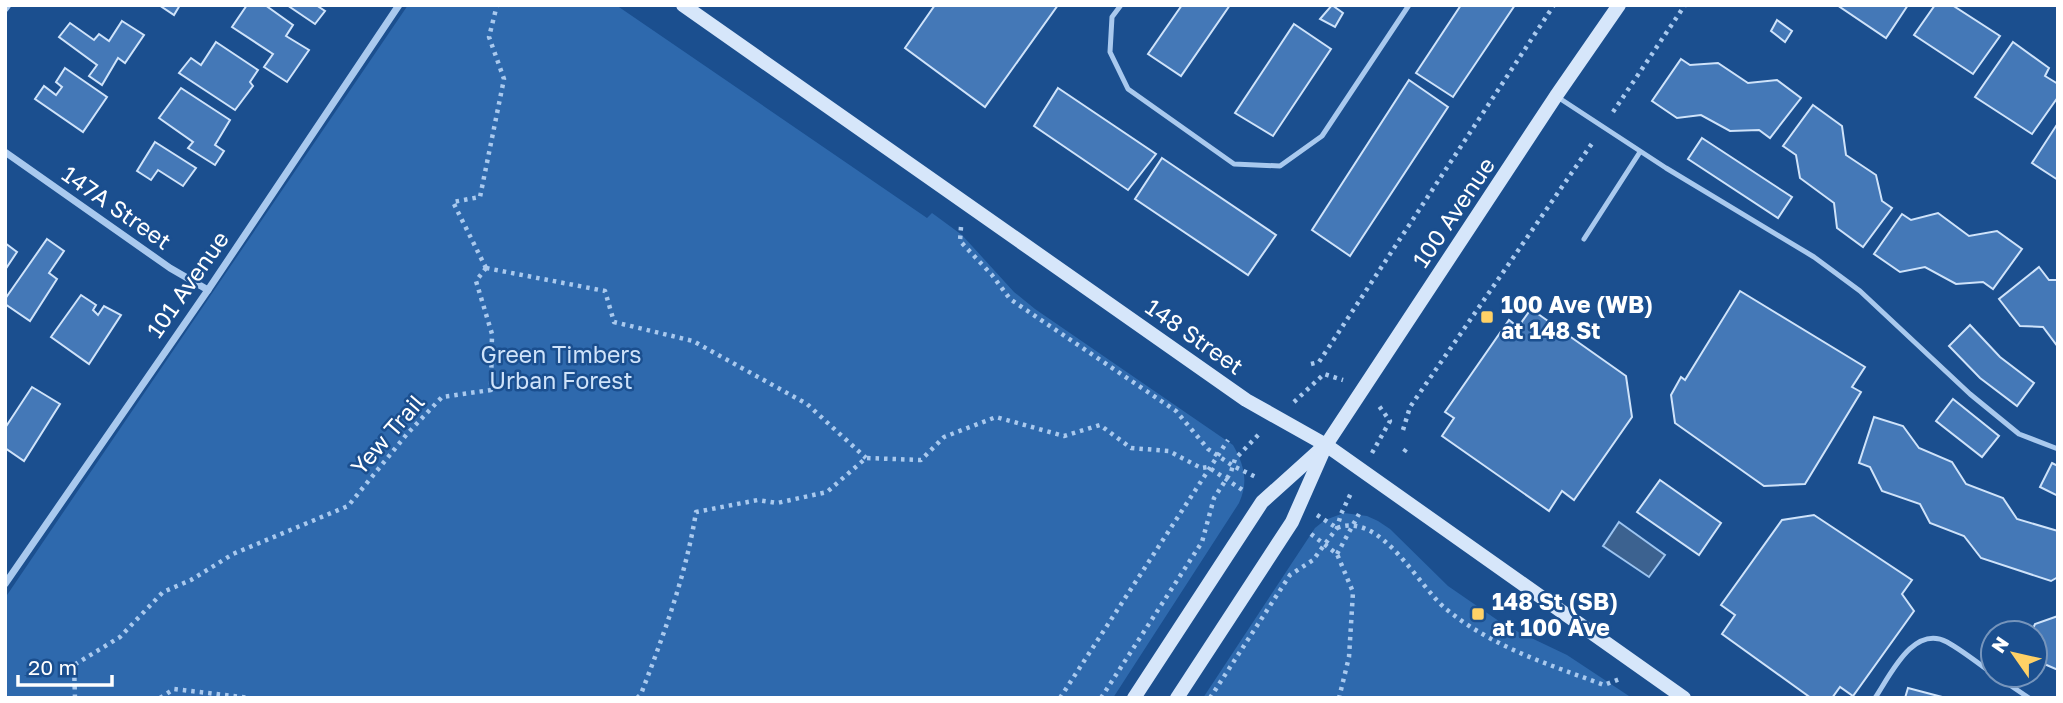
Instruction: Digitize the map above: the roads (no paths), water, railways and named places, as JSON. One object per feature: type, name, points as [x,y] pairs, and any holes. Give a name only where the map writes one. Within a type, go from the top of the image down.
[{"type":"main road","name":"148 Street","points":[[683,5],[1246,400],[1326,445],[1684,698]]},
{"type":"main road","name":"100 Avenue","points":[[1177,698],[1292,522],[1326,445],[1619,5]]},
{"type":"main road","name":"100 Avenue","points":[[1134,698],[1262,502],[1326,445]]},
{"type":"street","name":"101 Avenue","points":[[5,584],[208,290],[399,5]]},
{"type":"street","name":"147A Street","points":[[5,152],[170,268],[208,290]]},
{"type":"lane","points":[[1121,5],[1112,17],[1110,52],[1128,89],[1234,164],[1280,166],[1322,136],[1409,5]]},
{"type":"lane","points":[[1556,96],[1640,152],[1814,257],[1860,291],[1970,394],[2020,434],[2058,449]]},
{"type":"lane","points":[[1584,239],[1640,152]]},
{"type":"lane","points":[[1875,698],[1907,650],[1925,639],[1944,640],[1979,664]]},
{"type":"place","name":"100 Ave (WB) at 148 St","points":[[1487,317]]},
{"type":"place","name":"148 St (SB) at 100 Ave","points":[[1478,614]]},
{"type":"park label","name":"Green Timbers Urban Forest","points":[[561,367]]}]
